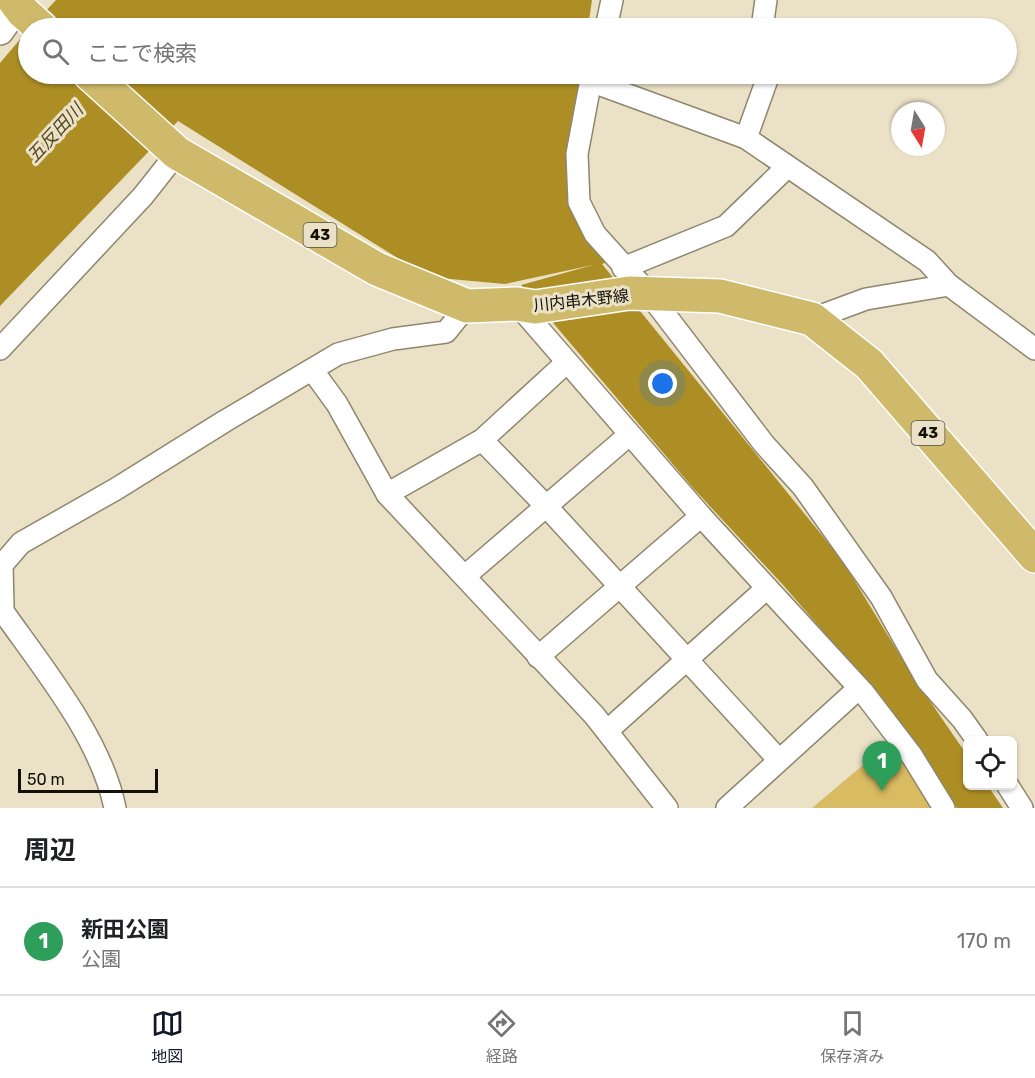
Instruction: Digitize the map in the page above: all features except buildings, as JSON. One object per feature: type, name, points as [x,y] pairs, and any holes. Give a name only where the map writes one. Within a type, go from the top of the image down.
[{"type":"main road","name":"川内串木野線","points":[[101,84],[173,149],[377,269],[467,306],[526,305],[634,285],[720,296],[812,319],[869,364],[1035,556]]},
{"type":"street","points":[[608,18],[612,0]]},
{"type":"street","points":[[763,18],[766,0]]},
{"type":"street","points":[[590,84],[577,154],[579,202],[595,234],[764,444],[803,487],[881,597],[927,680],[962,719],[973,736]]},
{"type":"street","points":[[609,84],[746,138],[927,261],[949,285],[1035,349]]},
{"type":"street","points":[[746,138],[765,84]]},
{"type":"street","points":[[0,349],[143,196],[173,149]]},
{"type":"street","points":[[634,285],[726,226],[787,167]]},
{"type":"street","points":[[812,319],[866,299],[949,285]]},
{"type":"street","points":[[526,305],[567,362],[629,435],[859,688],[912,756],[944,808]]},
{"type":"street","points":[[115,808],[104,770],[65,699],[1,611],[2,565],[21,543],[116,489],[338,354],[393,339],[446,332],[467,306]]},
{"type":"street","points":[[387,494],[482,440],[567,362]]},
{"type":"street","points":[[313,371],[337,404],[387,494],[607,731],[668,808]]},
{"type":"street","points":[[465,576],[629,435]]},
{"type":"street","points":[[482,440],[620,585],[779,760]]},
{"type":"street","points":[[538,657],[701,516]]},
{"type":"street","points":[[607,731],[767,588]]},
{"type":"street","points":[[727,808],[859,688]]},
{"type":"street","points":[[1011,790],[1022,808]]},
{"type":"shaded area","points":[[894,739],[940,808],[812,808]]},
{"type":"water","points":[[56,0],[592,0],[589,18],[39,18]]},
{"type":"water","name":"五反田川","points":[[18,42],[18,84],[579,84],[571,136],[574,205],[605,263],[602,264],[842,560],[912,675],[963,749],[963,790],[991,790],[1003,808],[957,808],[872,688],[784,586],[693,488],[521,285],[593,265],[505,284],[428,277],[178,121],[0,306],[0,63]]},
{"type":"place","name":"新田公園","points":[[882,791]]}]
